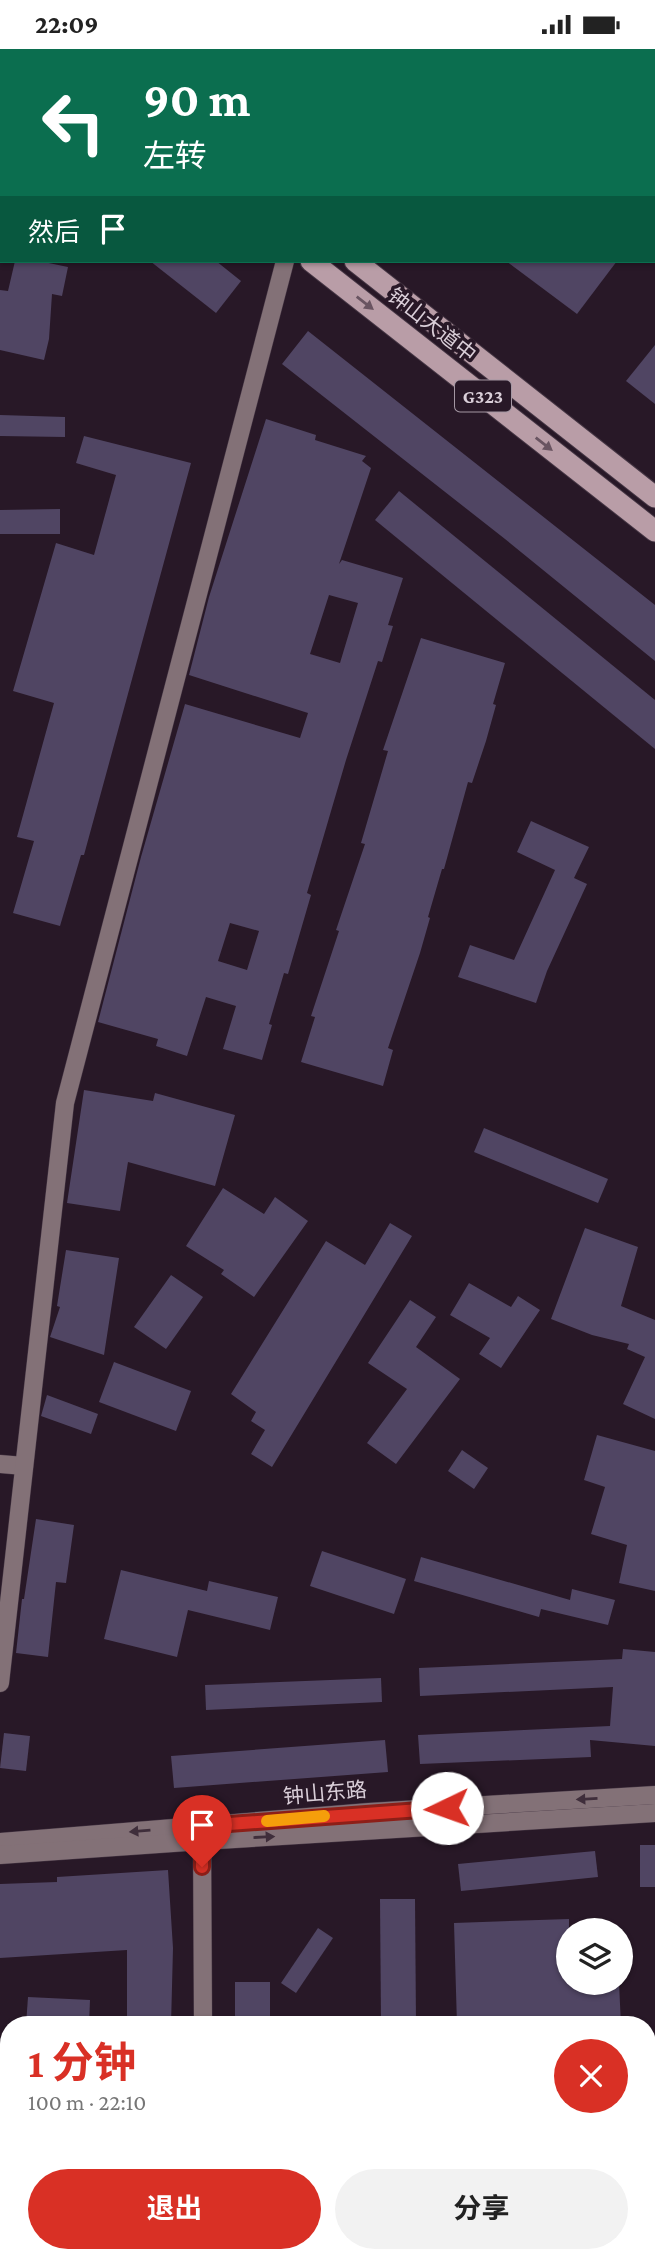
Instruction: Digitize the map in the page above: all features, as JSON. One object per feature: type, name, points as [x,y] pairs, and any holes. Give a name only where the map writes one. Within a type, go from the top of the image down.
[{"type":"highway","name":"钟山大道中","points":[[315,263],[655,531]]},
{"type":"highway","name":"钟山大道中","points":[[358,263],[655,497]]},
{"type":"street","points":[[0,1683],[65,1103],[284,263]]},
{"type":"street","points":[[0,1464],[24,1466]]},
{"type":"street","name":"钟山东路","points":[[0,1855],[369,1812],[655,1795]]},
{"type":"street","name":"钟山东路","points":[[0,1843],[655,1813]]},
{"type":"street","points":[[202,1833],[203,2016]]},
{"type":"building","points":[[15,263],[49,263],[68,267],[62,296],[52,294],[49,339],[44,360],[0,350],[0,290],[8,291]]},
{"type":"building","points":[[153,263],[218,263],[241,281],[216,313]]},
{"type":"building","points":[[509,263],[615,263],[577,314]]},
{"type":"building","points":[[308,331],[655,605],[655,661],[282,364]]},
{"type":"building","points":[[655,345],[655,404],[626,381]]},
{"type":"building","points":[[0,415],[65,417],[65,437],[0,436]]},
{"type":"building","points":[[266,419],[316,435],[315,440],[366,456],[362,461],[371,468],[339,564],[342,560],[403,578],[388,625],[393,626],[382,662],[378,661],[346,760],[307,893],[311,895],[288,974],[284,973],[269,1024],[272,1025],[262,1060],[223,1049],[236,1006],[206,997],[187,1056],[156,1046],[158,1039],[98,1022],[185,704],[300,738],[308,713],[189,675],[209,597]],"holes":[[[329,595],[358,603],[340,663],[310,654]],[[230,923],[259,931],[247,970],[218,961]]]},
{"type":"building","points":[[84,436],[191,463],[84,855],[81,855],[60,926],[13,913],[34,841],[17,837],[54,703],[13,691],[56,543],[94,555],[116,475],[76,463]]},
{"type":"building","points":[[399,491],[655,700],[655,749],[375,520]]},
{"type":"building","points":[[60,509],[60,534],[0,534],[0,510]]},
{"type":"building","points":[[421,638],[505,663],[486,741],[472,783],[468,782],[420,953],[388,1048],[393,1050],[383,1086],[301,1062],[315,1017],[311,1016],[339,931],[336,930],[365,844],[361,843],[388,751],[383,750]]},
{"type":"building","points":[[531,821],[589,847],[574,878],[587,884],[547,971],[536,1003],[458,977],[470,945],[514,960],[555,870],[517,852]]},
{"type":"building","points":[[84,1090],[153,1101],[155,1093],[235,1115],[215,1186],[128,1162],[120,1211],[67,1203]]},
{"type":"building","points":[[484,1128],[608,1179],[598,1203],[474,1152]]},
{"type":"building","points":[[223,1188],[264,1214],[275,1197],[308,1221],[254,1297],[221,1274],[224,1270],[186,1246]]},
{"type":"building","points":[[390,1223],[412,1236],[272,1467],[251,1454],[265,1430],[251,1421],[256,1412],[231,1394],[326,1241],[365,1265]]},
{"type":"building","points":[[585,1228],[638,1247],[621,1306],[655,1320],[655,1419],[623,1404],[645,1357],[627,1349],[629,1344],[592,1335],[551,1319]]},
{"type":"building","points":[[66,1250],[119,1258],[104,1355],[50,1337],[60,1307],[57,1306]]},
{"type":"building","points":[[171,1275],[203,1297],[166,1349],[134,1327]]},
{"type":"building","points":[[469,1283],[511,1307],[518,1296],[540,1310],[501,1368],[479,1354],[490,1338],[450,1315]]},
{"type":"building","points":[[410,1300],[436,1317],[416,1347],[460,1379],[396,1464],[367,1443],[407,1389],[368,1363]]},
{"type":"building","points":[[114,1362],[191,1391],[176,1431],[99,1402]]},
{"type":"building","points":[[47,1395],[98,1414],[91,1434],[41,1416]]},
{"type":"building","points":[[597,1435],[655,1451],[655,1591],[619,1583],[627,1545],[591,1534],[605,1487],[584,1480]]},
{"type":"building","points":[[462,1450],[488,1468],[474,1489],[448,1471]]},
{"type":"building","points":[[36,1519],[74,1525],[66,1583],[56,1582],[48,1657],[16,1653]]},
{"type":"building","points":[[322,1551],[406,1579],[394,1614],[310,1586]]},
{"type":"building","points":[[421,1557],[570,1600],[572,1589],[615,1600],[608,1625],[541,1609],[539,1617],[414,1581]]},
{"type":"building","points":[[121,1570],[207,1591],[209,1581],[278,1597],[270,1630],[188,1610],[177,1657],[104,1639]]},
{"type":"building","points":[[623,1649],[655,1652],[655,1746],[590,1740],[591,1757],[420,1764],[418,1735],[610,1726],[613,1687],[420,1696],[419,1668],[622,1659]]},
{"type":"building","points":[[381,1678],[382,1702],[206,1710],[205,1685]]},
{"type":"building","points":[[4,1733],[30,1736],[26,1771],[0,1768]]},
{"type":"building","points":[[385,1740],[388,1772],[174,1788],[171,1756]]},
{"type":"building","points":[[640,1845],[655,1845],[655,1887],[640,1887]]},
{"type":"building","points":[[595,1851],[598,1877],[461,1891],[458,1864]]},
{"type":"building","points":[[168,1870],[173,1948],[171,2016],[127,2016],[127,1950],[0,1958],[0,1884],[57,1882],[57,1877]]},
{"type":"building","points":[[380,1899],[415,1899],[416,2016],[381,2016]]},
{"type":"building","points":[[556,1919],[556,1995],[620,1995],[621,2016],[457,2016],[454,1923]]},
{"type":"building","points":[[318,1928],[333,1938],[296,1993],[281,1983]]},
{"type":"building","points":[[235,1982],[270,1982],[270,2016],[235,2016]]},
{"type":"building","points":[[28,1997],[90,2000],[89,2016],[27,2016]]},
{"type":"slow traffic","points":[[267,1821],[324,1816]]},
{"type":"route","points":[[202,1867],[202,1826],[447,1808]]}]
